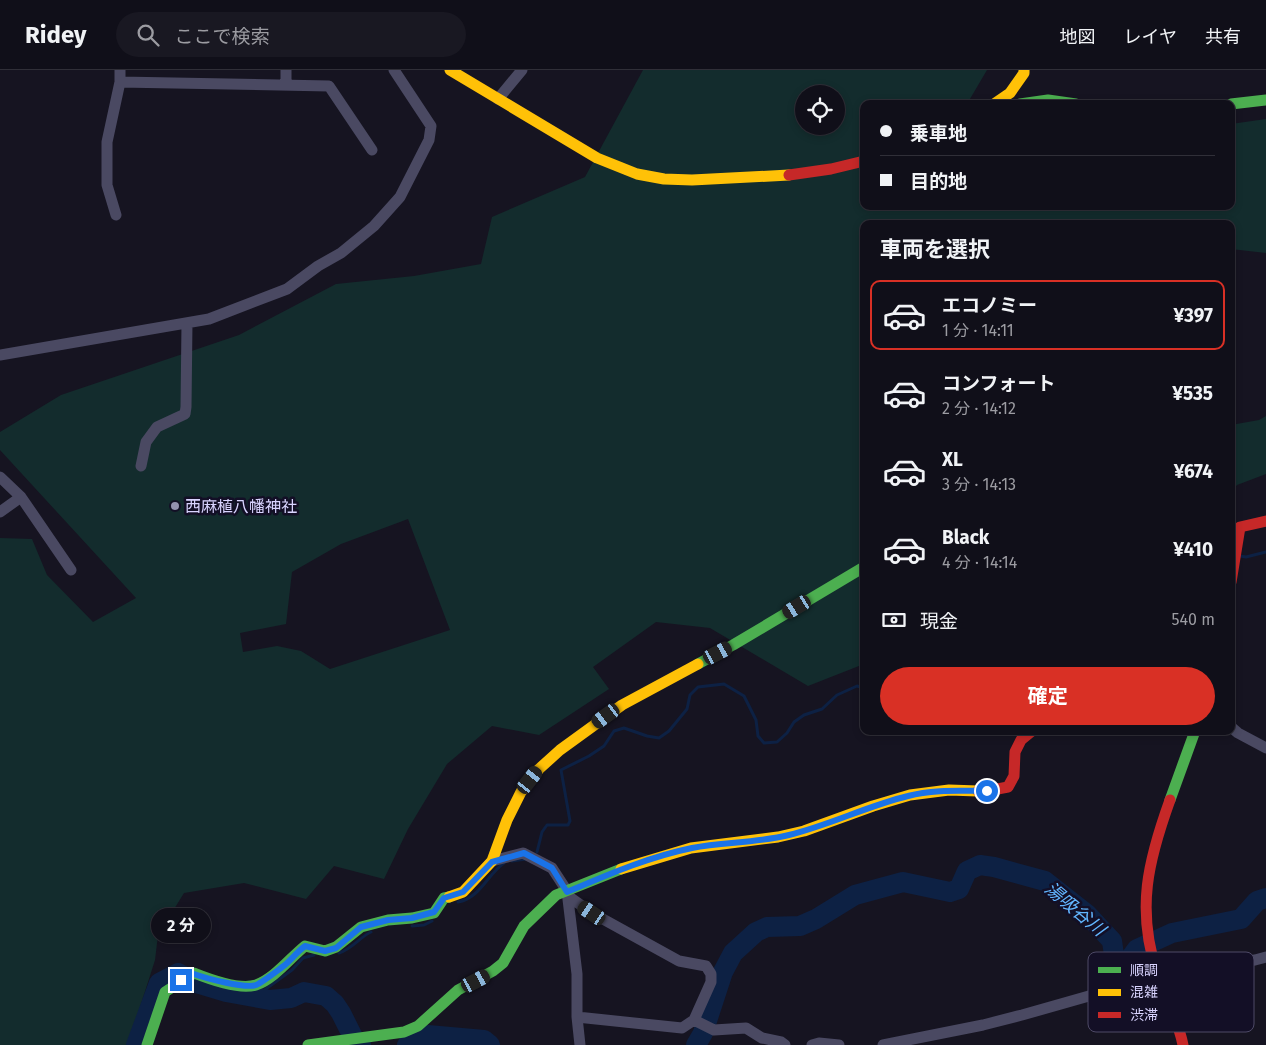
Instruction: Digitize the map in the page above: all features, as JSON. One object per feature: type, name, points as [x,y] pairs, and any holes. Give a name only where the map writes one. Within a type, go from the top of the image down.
[{"type":"street","points":[[286,70],[286,86]]},
{"type":"street","points":[[0,355],[209,319],[287,289],[318,266],[341,253],[374,226],[400,197],[429,140],[431,126],[394,70]]},
{"type":"street","points":[[450,70],[613,166],[625,171],[681,180],[764,177],[825,171],[860,162]]},
{"type":"street","points":[[498,99],[522,70]]},
{"type":"street","points":[[1000,100],[1010,93],[1024,73],[1024,70]]},
{"type":"street","points":[[116,215],[107,185],[107,142],[120,76],[286,86],[329,86],[372,150]]},
{"type":"street","points":[[1046,100],[1062,100]]},
{"type":"street","points":[[1235,104],[1266,100]]},
{"type":"street","points":[[141,466],[146,442],[157,426],[185,414],[187,323]]},
{"type":"street","points":[[0,477],[22,498],[72,570]]},
{"type":"street","points":[[0,512],[22,498]]},
{"type":"street","points":[[1235,555],[1236,528],[1266,521]]},
{"type":"street","points":[[147,1045],[165,992],[181,980],[194,974],[204,978],[247,986],[256,985],[286,964],[294,954],[305,946],[325,951],[336,948],[361,927],[434,912],[444,898],[463,892],[492,862],[507,820],[521,792],[539,769],[560,750],[622,705],[733,646],[860,569]]},
{"type":"street","points":[[1235,730],[1266,748]]},
{"type":"street","points":[[308,1045],[404,1032],[418,1026],[458,990],[493,971],[503,963],[524,926],[556,895],[567,894],[628,866],[691,848],[778,837],[804,831],[910,795],[948,790],[987,791],[1008,787],[1014,776],[1015,752],[1021,740],[1027,735]]},
{"type":"street","points":[[1152,952],[1146,931],[1145,899],[1150,867],[1194,735]]},
{"type":"street","points":[[492,862],[524,853],[552,868],[567,894],[592,913],[679,961],[706,966],[711,974],[711,982],[697,1021],[682,1028],[577,1017]]},
{"type":"street","points":[[567,894],[577,974],[577,1017],[580,1045]]},
{"type":"street","points":[[883,1045],[974,1027],[1088,996]]},
{"type":"street","points":[[697,1021],[714,1030],[746,1028],[762,1038],[781,1042],[785,1045]]},
{"type":"street","points":[[1180,1032],[1183,1045]]},
{"type":"street","points":[[812,1045],[819,1043],[839,1045]]},
{"type":"green space","points":[[643,70],[987,70],[969,100],[860,100],[860,210],[1235,210],[1235,123],[1266,119],[1266,253],[1235,249],[1235,220],[860,220],[860,666],[808,686],[710,628],[656,622],[593,667],[609,689],[539,735],[492,726],[447,764],[408,829],[384,879],[334,866],[306,899],[244,883],[184,893],[158,935],[155,960],[128,1045],[0,1045],[0,538],[32,539],[47,575],[93,622],[136,598],[0,450],[0,432],[61,395],[239,335],[336,284],[414,276],[481,264],[492,217],[585,177]],"holes":[[[408,519],[450,630],[330,669],[301,651],[277,646],[243,652],[240,633],[286,624],[292,572],[341,544]]]},
{"type":"green space","points":[[1266,416],[1266,474],[1235,487],[1235,424],[1259,420]]},
{"type":"waterway","points":[[1240,556],[1246,557],[1266,552]]},
{"type":"waterway","points":[[537,852],[542,832],[547,825],[568,825],[570,821],[561,770],[604,746],[614,731],[624,728],[659,738],[669,731],[687,709],[690,695],[698,687],[724,684],[744,696],[756,720],[758,736],[764,743],[777,742],[787,733],[794,722],[804,715],[822,709],[837,695],[857,686],[860,687]]},
{"type":"waterway","points":[[512,861],[526,859]]},
{"type":"waterway","points":[[458,902],[466,900],[478,891],[504,863]]},
{"type":"waterway","name":"湯吸谷川","points":[[696,1045],[703,1033],[723,972],[733,953],[756,932],[767,927],[800,926],[816,919],[855,895],[903,882],[950,892],[959,889],[967,871],[980,865],[1045,881],[1087,914],[1112,941],[1114,952]]},
{"type":"waterway","name":"湯吸谷川","points":[[1135,952],[1137,949],[1172,933],[1241,919],[1257,901],[1266,898]]},
{"type":"waterway","points":[[412,926],[424,925],[432,921]]},
{"type":"waterway","points":[[339,953],[348,949],[371,932]]},
{"type":"waterway","points":[[256,996],[292,970],[303,958],[314,955]]},
{"type":"waterway","name":"湯吸谷川","points":[[136,1045],[159,983],[178,973],[196,983],[226,992],[270,1000],[291,998],[304,992],[326,996],[341,1013],[356,1043],[361,1045]]},
{"type":"waterway","name":"湯吸谷川","points":[[407,1045],[428,1035],[484,1040],[490,1045]]},
{"type":"traffic: fast","points":[[1235,104],[1266,100]]},
{"type":"traffic: fast","points":[[698,664],[860,569]]},
{"type":"traffic: fast","points":[[1170,800],[1194,735]]},
{"type":"traffic: fast","points":[[308,1045],[404,1032],[418,1026],[458,990],[493,971],[503,963],[524,926],[556,895],[621,869]]},
{"type":"traffic: fast","points":[[147,1045],[165,992],[194,973],[233,985],[256,985],[269,978],[305,946],[325,951],[336,947],[361,927],[388,920],[412,918],[434,913],[444,898],[449,897]]},
{"type":"traffic: slow","points":[[450,70],[597,158],[637,174],[664,179],[692,180],[789,175]]},
{"type":"traffic: slow","points":[[1000,100],[1010,93],[1024,73],[1024,70]]},
{"type":"traffic: slow","points":[[449,897],[463,892],[492,861],[507,820],[521,792],[539,769],[560,750],[622,705],[698,664]]},
{"type":"traffic: slow","points":[[621,869],[691,848],[778,837],[804,831],[910,795],[949,790],[978,791]]},
{"type":"traffic: jam","points":[[789,175],[831,169],[860,162]]},
{"type":"traffic: jam","points":[[1235,558],[1240,527],[1266,521]]},
{"type":"traffic: jam","points":[[978,791],[1008,787],[1014,776],[1015,752],[1021,740],[1027,735]]},
{"type":"traffic: jam","points":[[1152,952],[1147,928],[1147,885],[1156,844],[1170,800]]},
{"type":"traffic: jam","points":[[1180,1032],[1183,1045]]},
{"type":"place","name":"西麻植八幡神社","points":[[175,506]]},
{"type":"route","points":[[181,980],[194,974],[204,978],[247,986],[256,985],[286,964],[294,954],[305,946],[325,951],[336,948],[361,927],[434,912],[444,898],[463,892],[492,862],[524,853],[552,868],[567,892],[628,866],[691,848],[778,837],[804,831],[910,795],[948,790],[987,791]]}]
